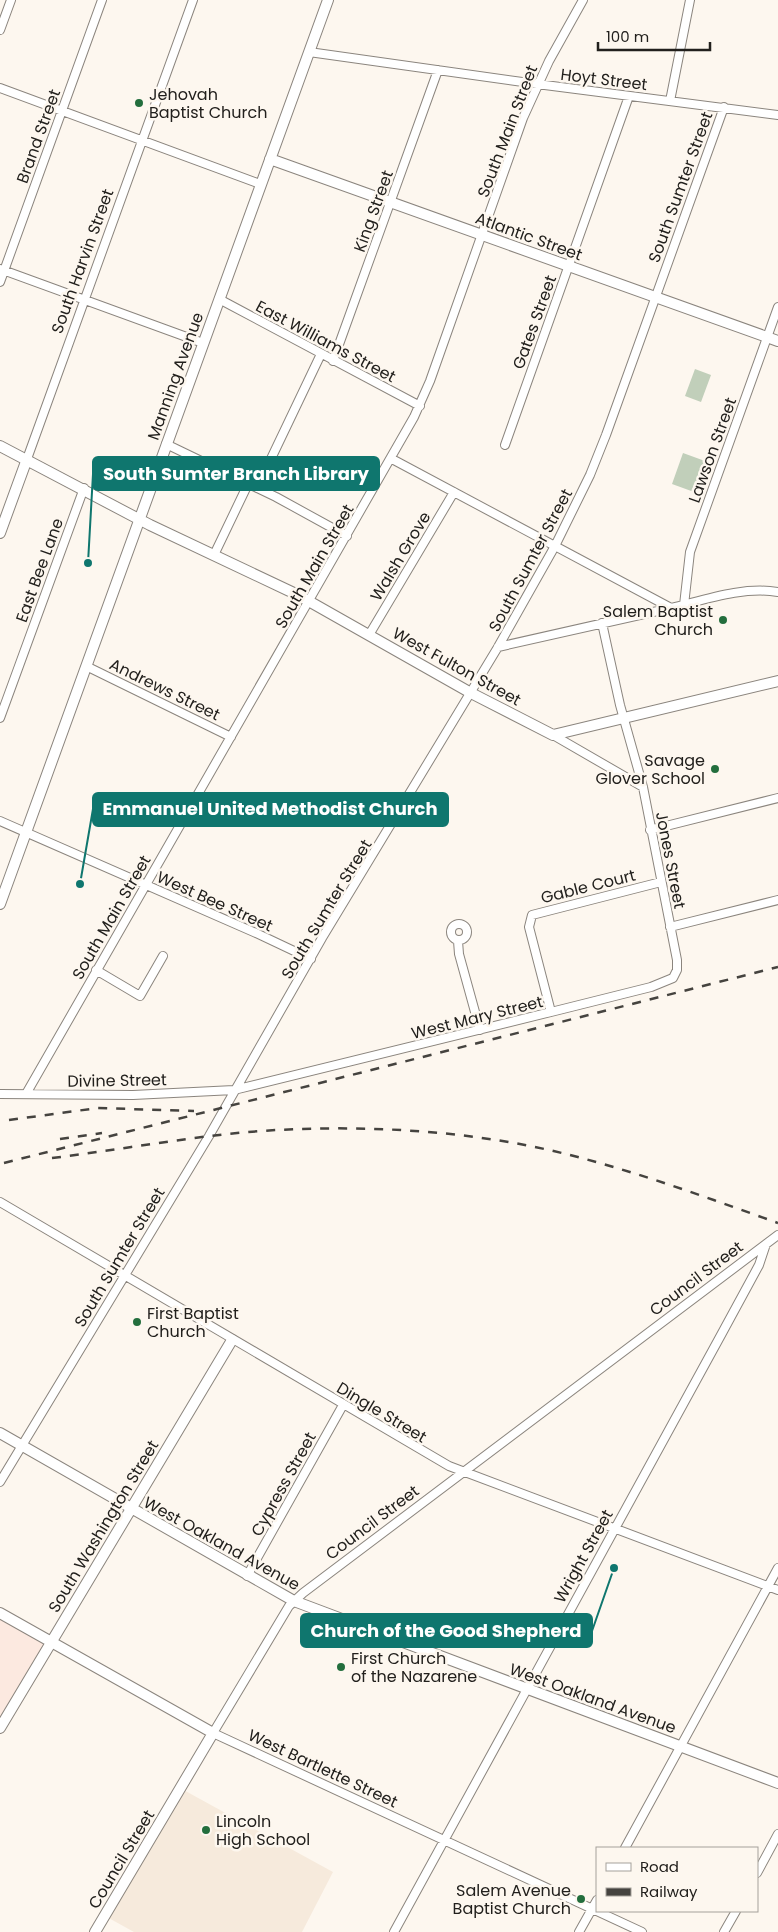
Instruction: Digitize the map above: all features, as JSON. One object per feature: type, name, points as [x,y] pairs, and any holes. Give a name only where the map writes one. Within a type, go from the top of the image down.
[{"type":"street","points":[[0,30],[11,0]]},
{"type":"street","name":"Brand Street","points":[[0,282],[2,269],[102,0]]},
{"type":"street","name":"South Harvin Street","points":[[0,533],[193,0]]},
{"type":"street","name":"Manning Avenue","points":[[0,904],[328,0]]},
{"type":"street","name":"South Main Street","points":[[26,1094],[392,459],[420,406],[512,148],[537,84],[583,0]]},
{"type":"street","points":[[670,101],[690,0]]},
{"type":"street","name":"Hoyt Street","points":[[309,52],[778,115]]},
{"type":"street","name":"King Street","points":[[333,361],[438,70]]},
{"type":"street","points":[[0,88],[260,184]]},
{"type":"street","name":"Gates Street","points":[[505,444],[629,96]]},
{"type":"street","name":"South Sumter Street","points":[[0,1482],[186,1174],[310,959],[471,693],[555,546],[590,475],[724,107]]},
{"type":"street","name":"Atlantic Street","points":[[270,159],[778,341]]},
{"type":"street","points":[[2,269],[202,344]]},
{"type":"street","name":"East Williams Street","points":[[218,299],[420,406]]},
{"type":"street","name":"Lawson Street","points":[[684,605],[690,552],[778,307]]},
{"type":"street","points":[[258,488],[321,354]]},
{"type":"street","points":[[166,444],[258,488],[347,536]]},
{"type":"street","name":"West Fulton Street","points":[[0,446],[140,518],[309,601],[471,693],[553,735]]},
{"type":"street","points":[[392,459],[670,608]]},
{"type":"street","points":[[214,555],[248,484]]},
{"type":"street","name":"East Bee Lane","points":[[0,718],[84,488]]},
{"type":"street","name":"Walsh Grove","points":[[368,635],[454,492]]},
{"type":"street","points":[[498,647],[670,608],[760,590],[778,592]]},
{"type":"street","name":"Jones Street","points":[[602,623],[643,787],[670,927]]},
{"type":"street","name":"Andrews Street","points":[[86,666],[231,737]]},
{"type":"street","points":[[553,735],[778,681]]},
{"type":"street","points":[[553,735],[643,787]]},
{"type":"street","points":[[650,830],[778,798]]},
{"type":"street","name":"West Bee Street","points":[[0,821],[310,959]]},
{"type":"street","name":"Gable Court","points":[[551,1012],[529,927],[532,915],[661,882]]},
{"type":"street","points":[[670,927],[778,900]]},
{"type":"street","name":"West Mary Street","points":[[234,1090],[668,982],[673,978],[678,966],[670,927]]},
{"type":"street","points":[[458,941],[459,954],[480,1030]]},
{"type":"street","points":[[96,970],[140,996],[162,956]]},
{"type":"street","name":"Divine Street","points":[[0,1094],[133,1095],[234,1090]]},
{"type":"street","name":"Dingle Street","points":[[0,1202],[422,1452],[465,1473],[778,1590]]},
{"type":"street","name":"Council Street","points":[[95,1932],[294,1601],[778,1235]]},
{"type":"street","name":"Wright Street","points":[[394,1932],[759,1265],[766,1244]]},
{"type":"street","name":"South Washington Street","points":[[0,1728],[232,1340]]},
{"type":"street","name":"Cypress Street","points":[[247,1576],[343,1405]]},
{"type":"street","name":"West Oakland Avenue","points":[[0,1433],[247,1576],[294,1601],[778,1783]]},
{"type":"street","points":[[626,1847],[778,1568]]},
{"type":"street","name":"West Bartlette Street","points":[[0,1613],[213,1733],[596,1911]]},
{"type":"street","points":[[758,1871],[778,1834]]},
{"type":"street","points":[[579,1932],[596,1902]]},
{"type":"street","name":"West Bartlette Street","points":[[599,1912],[642,1932]]},
{"type":"street","points":[[724,1932],[735,1912]]},
{"type":"shaded area","points":[[0,1618],[45,1645],[0,1723]]},
{"type":"shaded area","name":"Lincoln High School","points":[[180,1788],[333,1872],[302,1932],[134,1932],[105,1916]]},
{"type":"green space","points":[[695,369],[711,375],[701,402],[685,396]]},
{"type":"green space","points":[[683,453],[705,461],[694,492],[672,484]]},
{"type":"railway","points":[[4,1163],[778,967]]},
{"type":"railway","points":[[9,1120],[98,1108],[194,1111]]},
{"type":"railway","points":[[52,1158],[193,1138],[277,1130],[386,1129],[459,1135],[531,1146],[593,1161],[646,1177],[778,1223]]},
{"type":"railway","points":[[60,1139],[102,1133]]},
{"type":"place","name":"Jehovah Baptist Church","points":[[139,103]]},
{"type":"place","name":"South Sumter Branch Library","points":[[88,563]]},
{"type":"place","name":"Salem Baptist Church","points":[[723,620]]},
{"type":"place","name":"Savage Glover School","points":[[715,769]]},
{"type":"place","name":"Emmanuel United Methodist Church","points":[[80,884]]},
{"type":"place","name":"First Baptist Church","points":[[137,1322]]},
{"type":"place","name":"Church of the Good Shepherd","points":[[614,1568]]},
{"type":"place","name":"First Church of the Nazarene","points":[[341,1667]]},
{"type":"place","name":"Lincoln High School","points":[[206,1830]]},
{"type":"place","name":"Salem Avenue Baptist Church","points":[[581,1899]]}]
